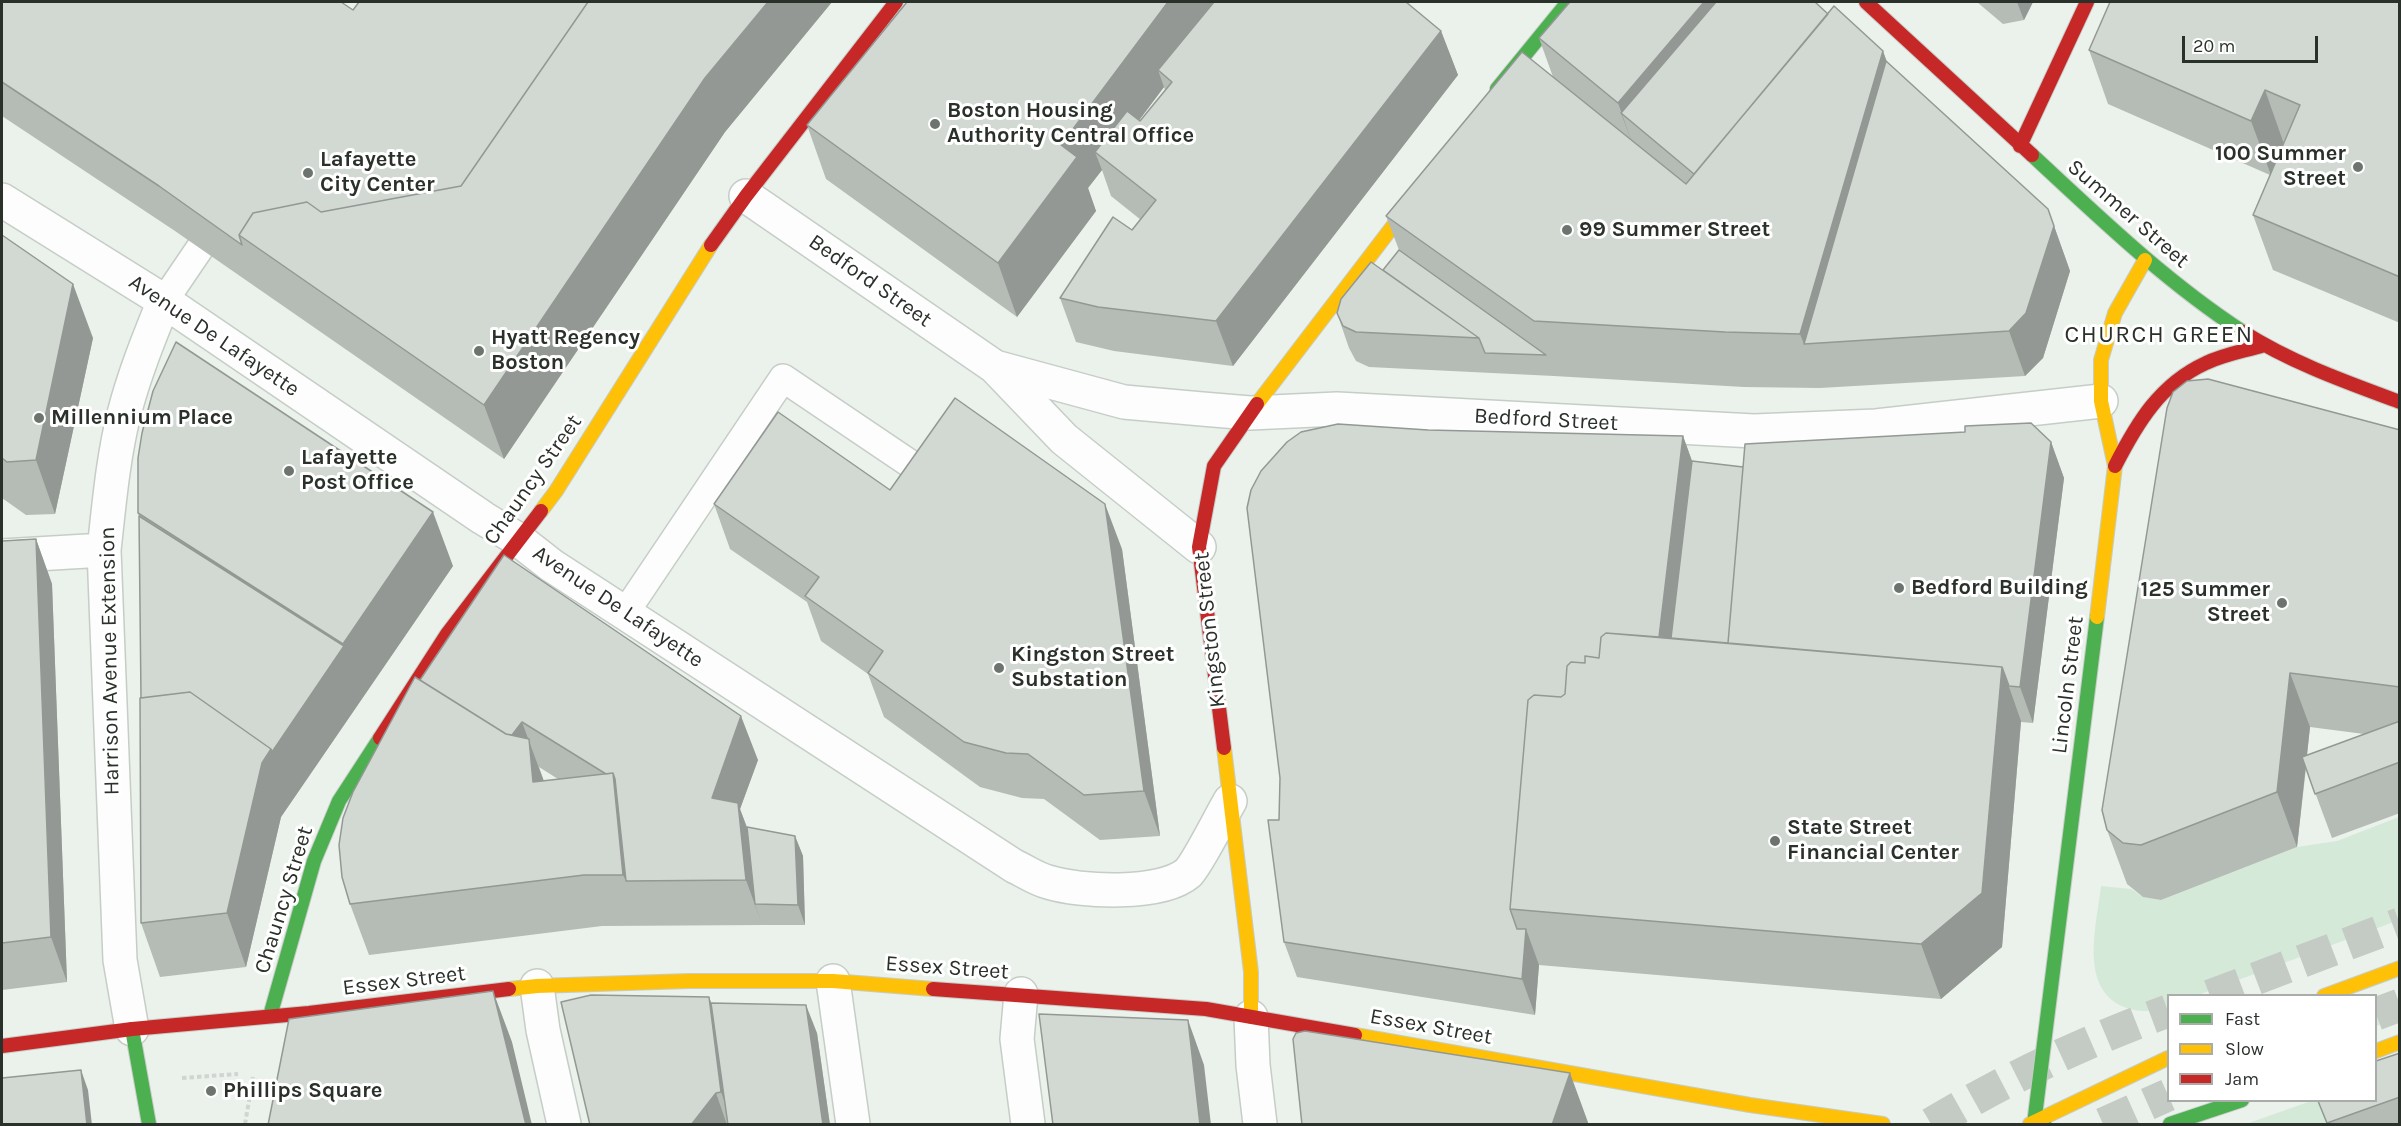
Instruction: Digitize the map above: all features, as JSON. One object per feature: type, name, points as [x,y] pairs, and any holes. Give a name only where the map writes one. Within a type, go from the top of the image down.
[{"type":"main road","name":"Chauncy Street","points":[[270,1016],[314,861],[339,801],[447,634],[556,491],[716,238],[896,2]]},
{"type":"main road","points":[[1488,100],[1568,2]]},
{"type":"main road","name":"Summer Street","points":[[1866,2],[2145,260],[2205,307],[2264,345],[2325,375],[2400,402]]},
{"type":"main road","points":[[2020,146],[2087,2]]},
{"type":"main road","name":"Kingston Street","points":[[1251,1017],[1251,972],[1198,547],[1214,466],[1250,413],[1424,184]]},
{"type":"main road","name":"Lincoln Street","points":[[2036,1124],[2115,465],[2101,401],[2100,360],[2109,324],[2145,260]]},
{"type":"main road","points":[[2115,465],[2135,428],[2156,398],[2179,377],[2208,362],[2264,345]]},
{"type":"main road","points":[[2329,994],[2400,968]]},
{"type":"main road","name":"Essex Street","points":[[2,1046],[132,1029],[537,986],[689,981],[833,981],[1206,1009],[1750,1105],[1883,1125]]},
{"type":"main road","points":[[132,1029],[149,1125]]},
{"type":"main road","points":[[2377,1051],[2400,1042]]},
{"type":"main road","points":[[2019,1125],[2036,1124],[2167,1059]]},
{"type":"main road","points":[[2170,1125],[2239,1102]]},
{"type":"main road","points":[[1750,1105],[1797,1125]]},
{"type":"street","name":"Bedford Street","points":[[746,196],[995,367],[1065,439],[1198,547]]},
{"type":"street","name":"Avenue De Lafayette","points":[[2,200],[164,301],[473,512],[519,540],[551,565],[1014,866],[1048,882],[1101,891],[1141,889],[1175,881],[1189,872],[1230,801]]},
{"type":"street","name":"Harrison Avenue Extension","points":[[132,1029],[120,960],[104,550],[110,488],[124,414],[146,346],[164,301]]},
{"type":"street","name":"Bedford Street","points":[[995,367],[1124,402],[1250,413],[1337,409],[1754,432],[1876,426],[2101,401]]},
{"type":"street","points":[[2,556],[104,550]]},
{"type":"street","points":[[833,981],[853,1125]]},
{"type":"street","points":[[537,986],[543,1030],[564,1125]]},
{"type":"street","points":[[1021,994],[1017,1039],[1028,1125]]},
{"type":"street","name":"Kingston Street","points":[[1251,1017],[1253,1065],[1260,1125]]},
{"type":"lane","points":[[164,301],[200,249]]},
{"type":"lane","points":[[625,613],[783,378],[912,465]]},
{"type":"path","points":[[181,1078],[238,1074]]},
{"type":"path","points":[[245,1125],[253,1077]]},
{"type":"green space","points":[[2399,817],[2399,920],[2201,994],[2167,994],[2167,1006],[2157,1010],[2141,1011],[2124,1007],[2110,998],[2100,985],[2095,970],[2094,936],[2101,886],[2131,889],[2143,897],[2161,900],[2297,847],[2337,841]]},
{"type":"green space","points":[[2399,1006],[2399,1019],[2377,1026],[2377,1015]]},
{"type":"green space","points":[[2377,1101],[2399,1124],[2246,1124],[2308,1102]]},
{"type":"building","name":"Lafayette City Center","points":[[2,2],[341,2],[353,10],[359,2],[588,2],[461,186],[321,212],[307,202],[253,213],[239,235],[242,245],[159,186],[2,82]]},
{"type":"building","name":"Hyatt Regency Boston","points":[[588,2],[768,2],[705,78],[484,405],[239,235],[253,213],[307,202],[321,212],[461,186]]},
{"type":"building","points":[[907,2],[1168,2],[1061,145],[1077,157],[998,263],[807,125]]},
{"type":"building","points":[[1214,2],[1406,2],[1441,31],[1216,321],[1098,307],[1060,298],[1113,217],[1132,230],[1156,200],[1095,152],[1127,111],[1140,121],[1172,82],[1158,70]]},
{"type":"building","points":[[1570,2],[1704,2],[1618,103],[1539,38]]},
{"type":"building","points":[[1716,2],[1815,2],[1828,14],[1694,174],[1621,113]]},
{"type":"building","name":"100 Summer Street","points":[[2110,2],[2400,2],[2400,277],[2253,215],[2300,105],[2265,90],[2251,121],[2089,50]]},
{"type":"building","name":"99 Summer Street","points":[[1834,6],[1883,51],[1800,334],[1534,321],[1386,216],[1522,52],[1686,184]]},
{"type":"building","points":[[1886,61],[2048,209],[2054,226],[2026,313],[2009,331],[1804,344]]},
{"type":"building","points":[[2,235],[73,284],[36,460],[7,462],[2,458]]},
{"type":"building","points":[[1399,250],[1546,355],[1485,353],[1479,338],[1383,270]]},
{"type":"building","points":[[1371,262],[1479,338],[1356,332],[1343,326],[1337,313],[1341,299]]},
{"type":"building","points":[[176,342],[433,512],[343,644],[138,513],[138,458],[142,433],[153,391]]},
{"type":"building","name":"125 Summer Street","points":[[2208,379],[2400,430],[2400,687],[2290,673],[2277,792],[2141,845],[2123,843],[2107,830],[2102,810],[2167,408],[2173,392],[2187,381]]},
{"type":"building","name":"Kingston Street Substation","points":[[955,398],[1105,504],[1144,791],[1084,795],[1028,754],[1006,753],[964,742],[868,673],[883,651],[805,596],[819,577],[714,504],[778,412],[890,490]]},
{"type":"building","name":"Bedford Building","points":[[2031,423],[2051,442],[2020,687],[2009,686],[2002,667],[1728,643],[1745,444],[1965,432],[1965,426]]},
{"type":"building","points":[[1338,424],[1428,430],[1683,436],[1659,637],[1606,633],[1601,637],[1599,658],[1585,656],[1585,663],[1571,662],[1567,666],[1565,694],[1561,697],[1534,695],[1528,700],[1510,909],[1517,929],[1526,929],[1522,979],[1284,942],[1268,820],[1279,820],[1280,778],[1247,508],[1251,490],[1261,471],[1287,442],[1301,432]]},
{"type":"building","points":[[1692,461],[1743,467],[1728,643],[1671,638]]},
{"type":"building","points":[[139,516],[344,646],[272,752],[271,749],[190,692],[141,698]]},
{"type":"building","points":[[36,539],[51,937],[2,943],[2,541]]},
{"type":"building","points":[[504,555],[741,716],[712,798],[738,803],[746,880],[626,881],[613,773],[606,774],[522,722],[512,735],[506,734],[420,680]]},
{"type":"building","name":"State Street Financial Center","points":[[1606,633],[2002,667],[1982,893],[1921,944],[1510,909],[1528,700],[1534,695],[1561,697],[1565,694],[1567,666],[1571,662],[1585,663],[1585,656],[1599,658],[1601,637]]},
{"type":"building","points":[[415,677],[506,734],[529,739],[533,782],[613,773],[623,875],[584,875],[350,904],[342,877],[339,845],[343,818],[353,792]]},
{"type":"building","points":[[190,692],[271,749],[262,763],[227,913],[141,923],[140,698]]},
{"type":"building","points":[[2400,721],[2400,762],[2315,794],[2302,757]]},
{"type":"building","points":[[747,827],[795,836],[798,905],[755,904]]},
{"type":"building","points":[[493,991],[526,1125],[268,1125],[289,1019]]},
{"type":"building","points":[[591,995],[709,997],[721,1092],[716,1093],[691,1125],[590,1125],[561,1002]]},
{"type":"building","points":[[711,1003],[806,1005],[823,1125],[728,1125]]},
{"type":"building","points":[[1039,1014],[1188,1020],[1200,1125],[1053,1125]]},
{"type":"building","points":[[1305,1031],[1570,1073],[1552,1125],[1302,1125],[1293,1039],[1296,1033]]},
{"type":"building","points":[[2400,1053],[2400,1097],[2327,1123],[2318,1102],[2377,1102],[2377,1061]]},
{"type":"building","points":[[81,1070],[87,1125],[2,1125],[2,1078]]},
{"type":"tunnel","points":[[2215,994],[2400,924]]},
{"type":"tunnel","points":[[2377,1014],[2400,1005]]},
{"type":"tunnel","points":[[1931,1124],[2047,1062],[2167,1011]]},
{"type":"tunnel","points":[[2103,1124],[2167,1095]]},
{"type":"traffic: fast","points":[[1497,89],[1568,2]]},
{"type":"traffic: fast","points":[[2032,155],[2160,270],[2243,332]]},
{"type":"traffic: fast","points":[[2034,1124],[2097,617]]},
{"type":"traffic: fast","points":[[270,1016],[314,861],[339,801],[380,738]]},
{"type":"traffic: fast","points":[[132,1029],[149,1124]]},
{"type":"traffic: fast","points":[[2170,1124],[2236,1102]]},
{"type":"traffic: fast","points":[[2034,1122],[2044,1124]]},
{"type":"traffic: slow","points":[[1257,404],[1419,192]]},
{"type":"traffic: slow","points":[[541,511],[556,491],[711,245]]},
{"type":"traffic: slow","points":[[2097,617],[2115,466],[2101,401],[2101,360],[2115,313],[2145,260]]},
{"type":"traffic: slow","points":[[1224,748],[1251,972],[1251,1017]]},
{"type":"traffic: slow","points":[[2329,994],[2400,968]]},
{"type":"traffic: slow","points":[[509,989],[689,981],[833,981],[933,989]]},
{"type":"traffic: slow","points":[[1355,1035],[1750,1105],[1883,1124]]},
{"type":"traffic: slow","points":[[2377,1051],[2400,1042]]},
{"type":"traffic: slow","points":[[2030,1124],[2167,1058]]},
{"type":"traffic: jam","points":[[711,245],[746,196],[896,2]]},
{"type":"traffic: jam","points":[[1866,2],[2032,155]]},
{"type":"traffic: jam","points":[[2020,146],[2087,2]]},
{"type":"traffic: jam","points":[[2243,332],[2300,362],[2400,402]]},
{"type":"traffic: jam","points":[[2115,466],[2141,420],[2175,382],[2213,360],[2264,345]]},
{"type":"traffic: jam","points":[[1224,748],[1199,547],[1214,466],[1257,404]]},
{"type":"traffic: jam","points":[[380,738],[447,634],[541,511]]},
{"type":"traffic: jam","points":[[2,1046],[132,1029],[309,1013],[509,989]]},
{"type":"traffic: jam","points":[[933,989],[1206,1009],[1355,1035]]},
{"type":"place","name":"Boston Housing Authority Central Office","points":[[935,124]]},
{"type":"place","name":"100 Summer Street","points":[[2358,167]]},
{"type":"place","name":"Lafayette City Center","points":[[308,173]]},
{"type":"place","name":"99 Summer Street","points":[[1567,230]]},
{"type":"place","name":"Hyatt Regency Boston","points":[[479,351]]},
{"type":"place","name":"Millennium Place","points":[[39,418]]},
{"type":"place","name":"Lafayette Post Office","points":[[289,471]]},
{"type":"place","name":"Bedford Building","points":[[1899,588]]},
{"type":"place","name":"125 Summer Street","points":[[2282,603]]},
{"type":"place","name":"Kingston Street Substation","points":[[999,668]]},
{"type":"place","name":"State Street Financial Center","points":[[1775,841]]},
{"type":"place","name":"Phillips Square","points":[[211,1091]]},
{"type":"district","name":"CHURCH GREEN","points":[[2159,335]]}]
